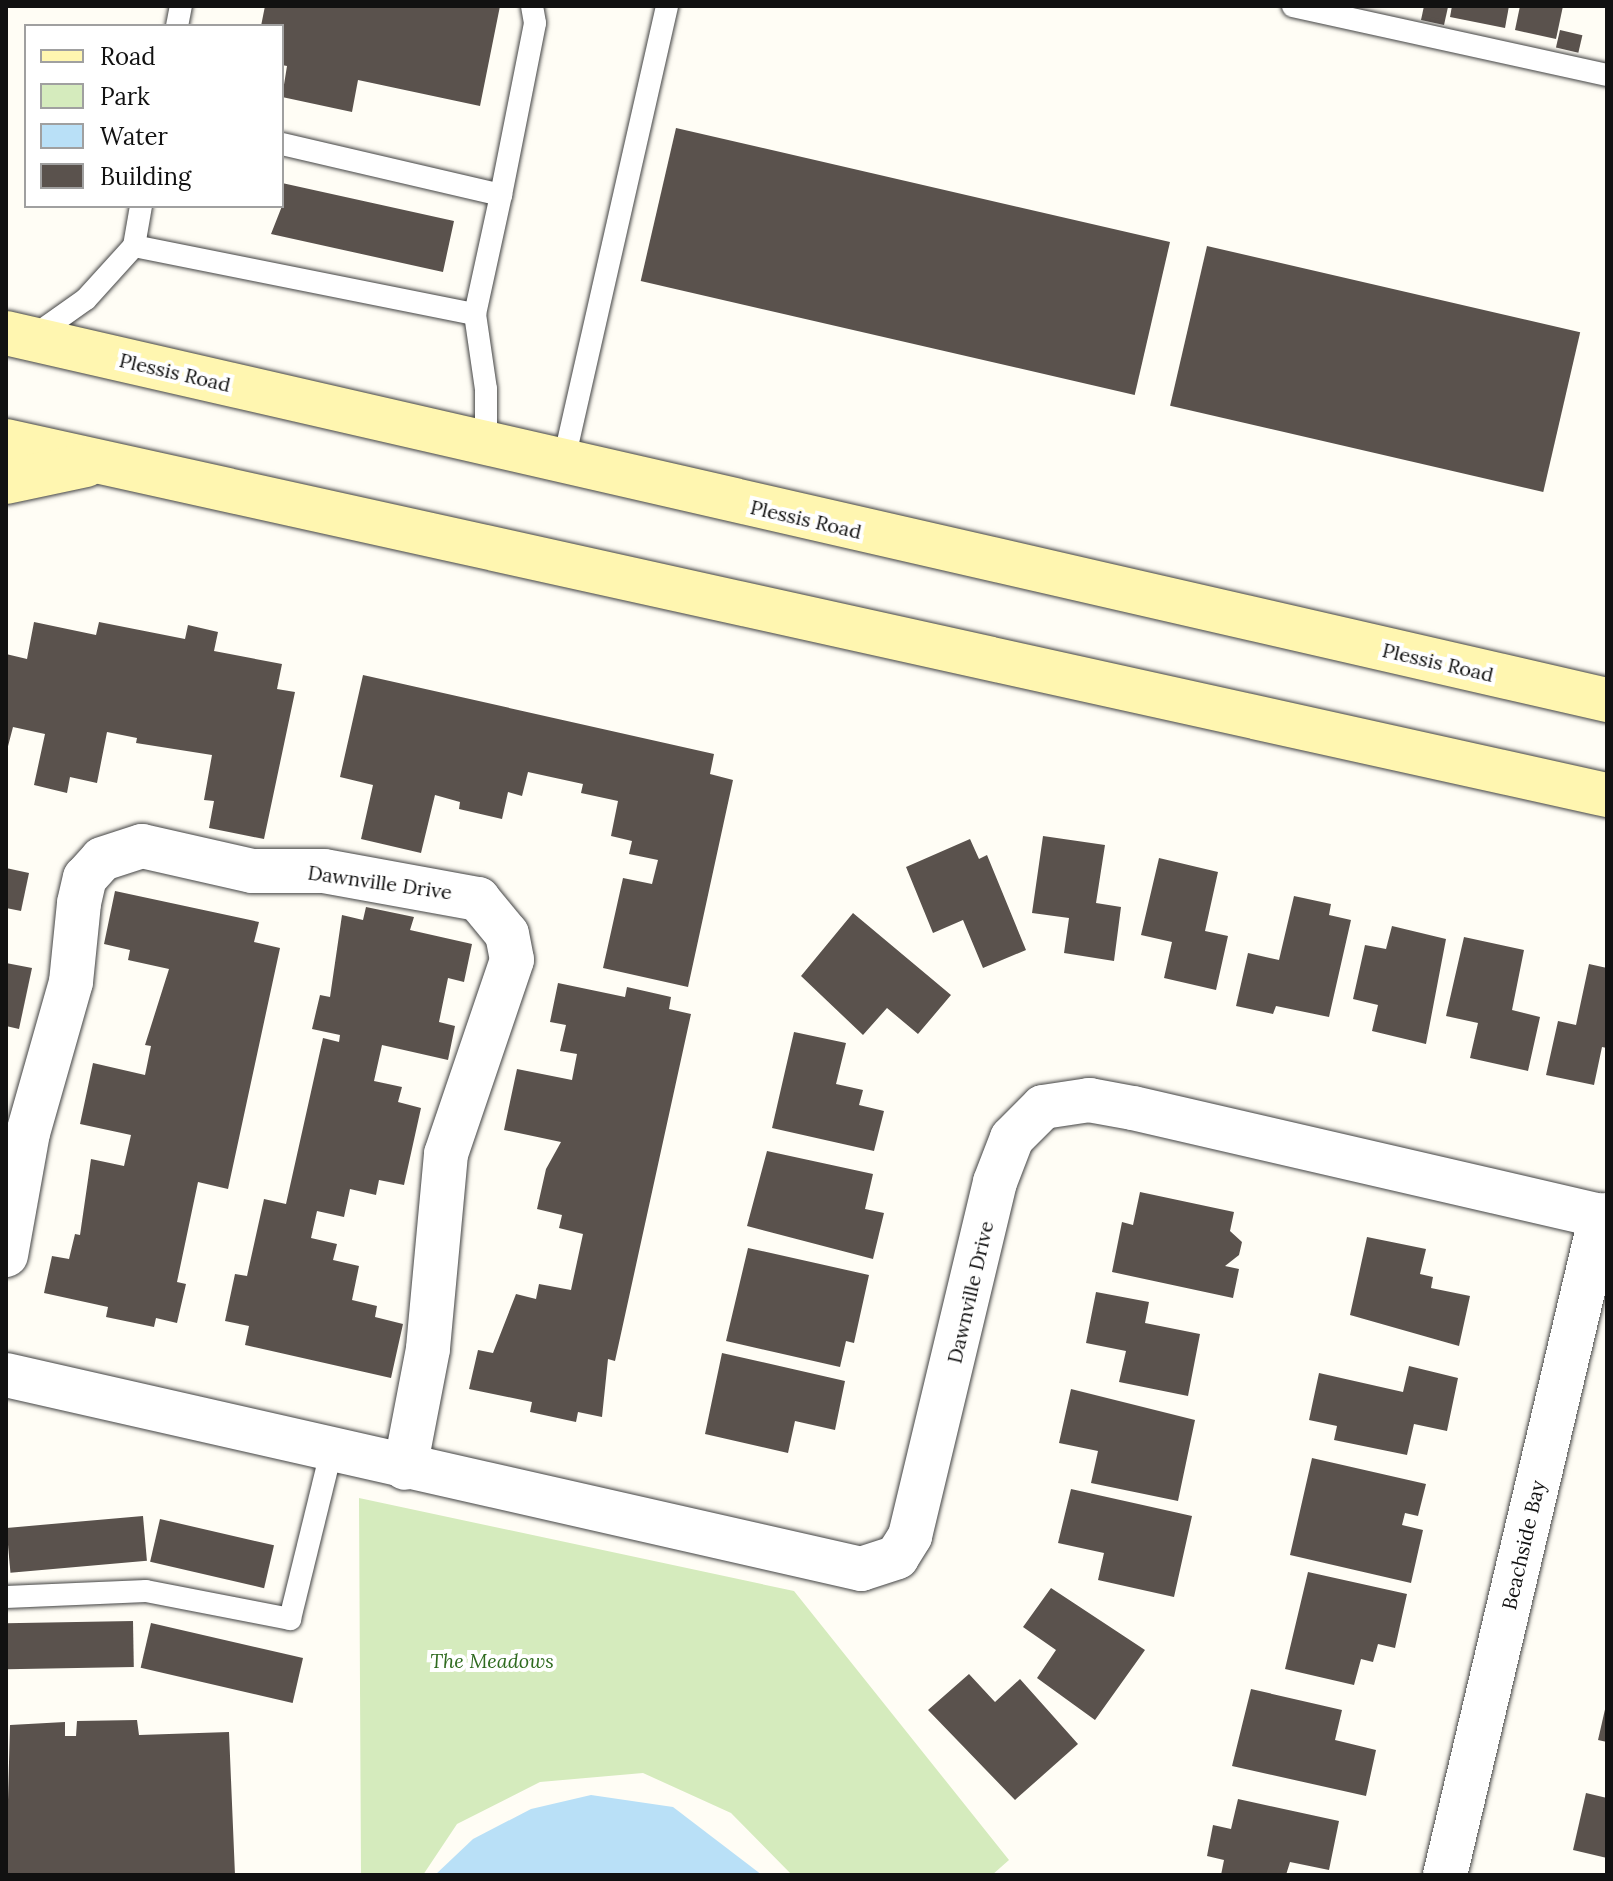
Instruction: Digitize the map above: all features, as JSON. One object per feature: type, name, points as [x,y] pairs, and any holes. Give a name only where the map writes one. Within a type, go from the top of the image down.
[{"type":"main road","name":"Plessis Road","points":[[18,335],[563,464],[1607,700]]},
{"type":"main road","points":[[6,441],[1607,795]]},
{"type":"main road","points":[[6,482],[102,462]]},
{"type":"street","name":"Dawnville Drive","points":[[6,1255],[28,1133],[71,982],[82,891],[102,859],[142,846],[252,871],[324,871],[478,899],[502,924],[512,960],[446,1154],[428,1349],[405,1468]]},
{"type":"street","name":"Dawnville Drive","points":[[6,1375],[331,1452],[861,1569],[897,1557],[921,1504],[995,1182],[1012,1138],[1043,1107],[1089,1100],[1133,1108],[1604,1216]]},
{"type":"street","name":"Beachside Bay","points":[[1445,1875],[1604,1216]]},
{"type":"lane","points":[[486,446],[486,389],[475,314],[535,23],[532,6]]},
{"type":"lane","points":[[563,464],[667,6]]},
{"type":"lane","points":[[1293,6],[1607,75]]},
{"type":"lane","points":[[284,144],[501,195]]},
{"type":"lane","points":[[18,335],[86,299],[134,246],[141,208]]},
{"type":"lane","points":[[134,246],[475,314]]},
{"type":"lane","points":[[6,1597],[146,1591],[290,1619],[331,1452]]},
{"type":"green space","name":"The Meadows","points":[[359,1498],[794,1591],[1009,1860],[992,1875],[792,1875],[731,1813],[643,1773],[540,1782],[457,1824],[423,1875],[361,1875]]},
{"type":"water","points":[[591,1795],[673,1807],[762,1875],[435,1875],[473,1839],[531,1809]]},
{"type":"building","points":[[265,6],[500,6],[480,106],[358,80],[352,112],[284,97],[287,66],[284,65],[284,24],[261,24]]},
{"type":"building","points":[[1424,6],[1448,7],[1444,25],[1421,20]]},
{"type":"building","points":[[1452,6],[1509,6],[1505,28],[1450,17]]},
{"type":"building","points":[[1520,6],[1563,6],[1556,39],[1515,30]]},
{"type":"building","points":[[1560,30],[1582,35],[1578,53],[1556,48]]},
{"type":"building","points":[[676,128],[1170,242],[1135,395],[641,281]]},
{"type":"building","points":[[284,183],[454,221],[443,272],[271,234],[281,208],[284,208]]},
{"type":"building","points":[[1207,246],[1580,332],[1543,492],[1170,406]]},
{"type":"building","points":[[34,622],[96,635],[99,622],[185,639],[188,625],[218,632],[214,651],[282,664],[277,689],[295,692],[264,839],[209,828],[214,801],[204,800],[212,755],[136,743],[137,738],[107,732],[97,783],[70,777],[67,793],[34,785],[45,734],[13,727],[6,754],[6,654],[27,659]]},
{"type":"building","points":[[363,675],[714,754],[710,774],[733,780],[688,987],[603,968],[623,878],[652,884],[658,860],[629,854],[632,841],[611,836],[618,801],[581,793],[583,784],[528,772],[522,796],[508,792],[502,819],[459,809],[460,802],[435,795],[421,853],[361,839],[373,785],[340,777]]},
{"type":"building","points":[[1043,836],[1105,845],[1096,903],[1121,907],[1114,961],[1064,953],[1069,918],[1032,913]]},
{"type":"building","points":[[970,839],[979,859],[987,855],[1026,950],[983,968],[963,920],[933,933],[906,867]]},
{"type":"building","points":[[1159,858],[1218,872],[1205,931],[1228,936],[1216,990],[1164,978],[1172,942],[1141,935]]},
{"type":"building","points":[[6,868],[29,873],[21,911],[6,908]]},
{"type":"building","points":[[115,891],[259,922],[254,942],[280,948],[228,1189],[198,1182],[177,1282],[186,1284],[177,1323],[156,1318],[154,1327],[106,1317],[108,1307],[44,1293],[52,1256],[69,1259],[75,1234],[80,1235],[91,1159],[124,1166],[131,1135],[80,1124],[93,1063],[145,1075],[151,1046],[145,1045],[169,969],[128,960],[130,950],[104,944]]},
{"type":"building","points":[[1294,896],[1331,904],[1329,915],[1351,920],[1329,1017],[1276,1006],[1273,1014],[1236,1006],[1248,953],[1279,960]]},
{"type":"building","points":[[366,907],[414,917],[410,930],[472,944],[464,982],[448,978],[439,1022],[455,1026],[448,1060],[382,1045],[374,1081],[402,1087],[398,1102],[421,1108],[404,1185],[379,1180],[376,1195],[350,1189],[344,1217],[317,1211],[311,1238],[337,1244],[333,1260],[359,1266],[352,1300],[377,1306],[375,1317],[403,1324],[391,1378],[245,1345],[249,1326],[225,1321],[235,1274],[247,1276],[264,1199],[286,1204],[323,1038],[339,1042],[340,1035],[312,1029],[320,995],[330,997],[342,915],[363,920]]},
{"type":"building","points":[[853,913],[951,995],[918,1034],[887,1008],[863,1035],[801,976]]},
{"type":"building","points":[[1392,926],[1446,939],[1426,1044],[1372,1031],[1378,1005],[1353,999],[1365,945],[1386,949]]},
{"type":"building","points":[[1464,937],[1524,950],[1512,1010],[1540,1017],[1528,1071],[1470,1058],[1478,1023],[1446,1016]]},
{"type":"building","points":[[6,963],[32,968],[19,1029],[6,1026]]},
{"type":"building","points":[[1589,964],[1607,968],[1607,1048],[1602,1047],[1594,1085],[1546,1075],[1558,1021],[1576,1025]]},
{"type":"building","points":[[558,983],[625,997],[627,987],[671,997],[669,1009],[691,1014],[615,1361],[608,1359],[602,1417],[578,1412],[576,1422],[530,1412],[532,1402],[469,1389],[478,1350],[493,1353],[516,1294],[536,1299],[539,1284],[571,1290],[583,1234],[559,1228],[562,1215],[537,1209],[546,1169],[561,1142],[504,1130],[517,1069],[572,1080],[577,1054],[560,1051],[566,1025],[550,1022]]},
{"type":"building","points":[[794,1032],[846,1043],[836,1084],[863,1090],[859,1105],[884,1111],[874,1151],[772,1128]]},
{"type":"building","points":[[767,1151],[873,1174],[865,1209],[884,1213],[873,1259],[747,1226]]},
{"type":"building","points":[[1140,1192],[1234,1212],[1230,1231],[1242,1242],[1239,1255],[1225,1266],[1239,1269],[1233,1298],[1112,1272],[1122,1222],[1133,1225]]},
{"type":"building","points":[[1367,1237],[1426,1249],[1420,1274],[1433,1277],[1431,1288],[1470,1296],[1459,1346],[1350,1315]]},
{"type":"building","points":[[748,1248],[869,1275],[854,1343],[846,1341],[840,1367],[726,1341]]},
{"type":"building","points":[[1096,1292],[1149,1302],[1145,1323],[1200,1334],[1188,1396],[1119,1382],[1126,1351],[1086,1343]]},
{"type":"building","points":[[722,1353],[845,1381],[835,1430],[795,1421],[788,1453],[705,1434]]},
{"type":"building","points":[[1409,1366],[1458,1378],[1447,1431],[1414,1424],[1407,1455],[1334,1440],[1337,1426],[1309,1420],[1319,1373],[1403,1392]]},
{"type":"building","points":[[1071,1389],[1195,1420],[1178,1501],[1091,1483],[1098,1451],[1059,1443]]},
{"type":"building","points":[[1312,1458],[1426,1484],[1418,1516],[1405,1513],[1402,1525],[1423,1530],[1411,1583],[1290,1555]]},
{"type":"building","points":[[1071,1489],[1192,1516],[1174,1597],[1098,1580],[1104,1553],[1058,1543]]},
{"type":"building","points":[[143,1516],[147,1561],[10,1573],[7,1528]]},
{"type":"building","points":[[160,1519],[274,1545],[264,1588],[150,1562]]},
{"type":"building","points":[[1308,1572],[1407,1594],[1395,1648],[1378,1644],[1373,1662],[1361,1659],[1354,1685],[1285,1669]]},
{"type":"building","points":[[1051,1588],[1145,1650],[1095,1720],[1037,1678],[1056,1650],[1023,1627]]},
{"type":"building","points":[[133,1621],[134,1667],[7,1669],[6,1623]]},
{"type":"building","points":[[151,1623],[303,1658],[293,1703],[141,1668]]},
{"type":"building","points":[[969,1674],[995,1702],[1020,1679],[1078,1744],[1015,1800],[928,1710]]},
{"type":"building","points":[[1251,1689],[1342,1710],[1335,1740],[1376,1750],[1366,1796],[1232,1766]]},
{"type":"building","points":[[1607,1705],[1607,1742],[1598,1740]]},
{"type":"building","points":[[137,1720],[139,1735],[229,1732],[235,1875],[6,1875],[10,1725],[65,1722],[65,1736],[76,1736],[77,1721]]},
{"type":"building","points":[[1586,1793],[1607,1798],[1607,1858],[1573,1850]]},
{"type":"building","points":[[1238,1799],[1339,1821],[1329,1870],[1290,1862],[1286,1875],[1221,1875],[1224,1860],[1207,1856],[1213,1825],[1231,1829]]}]
